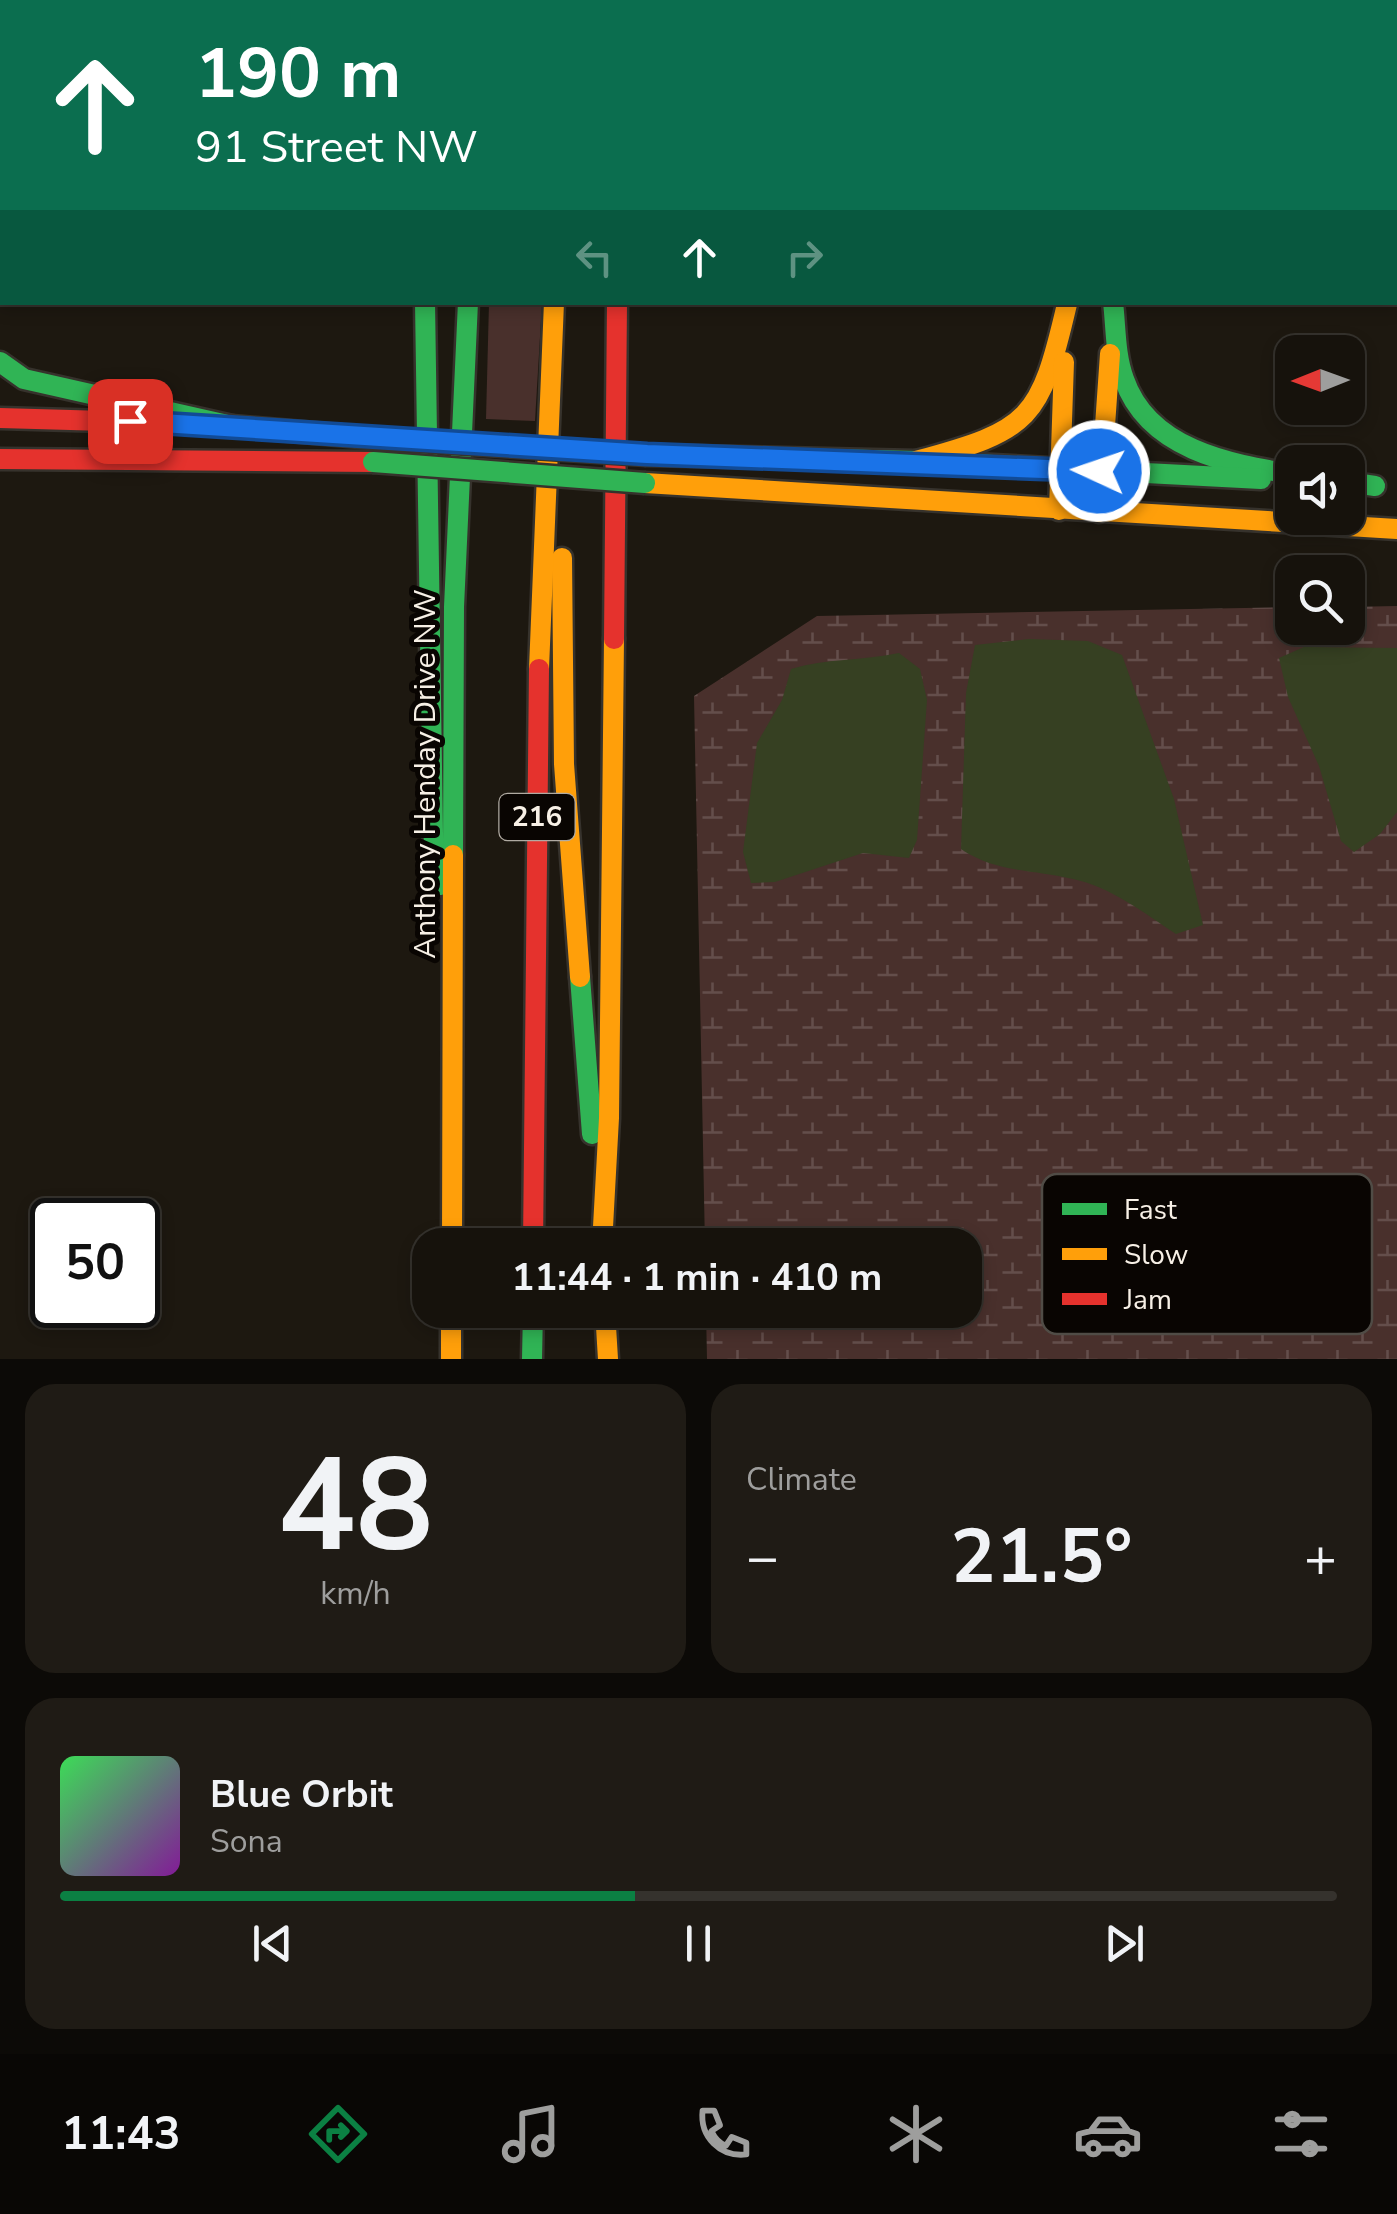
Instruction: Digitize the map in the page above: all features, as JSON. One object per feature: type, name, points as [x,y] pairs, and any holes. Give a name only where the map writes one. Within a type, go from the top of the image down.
[{"type":"main road","points":[[425,305],[432,833],[454,996]]},
{"type":"main road","name":"Anthony Henday Drive NW","points":[[452,1228],[454,607],[468,305]]},
{"type":"main road","name":"216","points":[[534,1228],[538,700],[554,305]]},
{"type":"main road","points":[[602,1228],[609,1118],[617,305]]},
{"type":"main road","points":[[916,461],[1003,437],[1031,414],[1049,385],[1067,305]]},
{"type":"main road","points":[[1059,510],[1067,305]]},
{"type":"main road","points":[[1099,512],[1112,305]]},
{"type":"main road","points":[[1112,305],[1125,384],[1149,422],[1188,448],[1275,473]]},
{"type":"main road","points":[[0,362],[24,379],[232,426]]},
{"type":"main road","points":[[549,389],[562,538],[565,780],[600,1228]]},
{"type":"main road","points":[[0,418],[232,426],[647,454],[1275,476]]},
{"type":"main road","points":[[0,459],[373,462],[645,484],[1397,529]]},
{"type":"main road","points":[[1365,485],[1397,487]]},
{"type":"main road","points":[[450,1359],[451,1328]]},
{"type":"main road","points":[[532,1328],[532,1359]]},
{"type":"main road","points":[[606,1328],[608,1359]]},
{"type":"green space","points":[[489,305],[542,305],[535,421],[486,419]]},
{"type":"green space","points":[[1397,606],[1397,1359],[707,1359],[706,1328],[982,1328],[982,1228],[705,1228],[694,696],[817,616],[1275,607],[1275,645],[1365,645],[1365,607]]},
{"type":"shaded area","points":[[1029,639],[1088,641],[1122,655],[1174,799],[1203,925],[1176,934],[1101,888],[1001,866],[961,849],[966,693],[975,645]]},
{"type":"shaded area","points":[[1304,647],[1397,648],[1397,812],[1380,834],[1354,852],[1341,841],[1319,766],[1288,697],[1279,658]]},
{"type":"shaded area","points":[[899,653],[920,669],[927,700],[917,840],[909,858],[863,853],[775,882],[751,883],[743,852],[757,743],[782,700],[791,669]]},
{"type":"traffic: fast","points":[[425,305],[433,833],[440,885]]},
{"type":"traffic: fast","points":[[453,855],[454,607],[468,305]]},
{"type":"traffic: fast","points":[[1113,305],[1121,370],[1135,403],[1151,422],[1193,449],[1275,471]]},
{"type":"traffic: fast","points":[[0,362],[24,379],[232,426]]},
{"type":"traffic: fast","points":[[220,425],[373,438]]},
{"type":"traffic: fast","points":[[647,455],[916,461],[1261,479]]},
{"type":"traffic: fast","points":[[373,462],[645,483]]},
{"type":"traffic: fast","points":[[1365,485],[1375,486]]},
{"type":"traffic: fast","points":[[580,977],[592,1134]]},
{"type":"traffic: fast","points":[[532,1359],[533,1328]]},
{"type":"traffic: slow","points":[[539,669],[554,305]]},
{"type":"traffic: slow","points":[[916,461],[984,440],[1024,414],[1048,373],[1067,305]]},
{"type":"traffic: slow","points":[[1099,512],[1110,354]]},
{"type":"traffic: slow","points":[[1059,510],[1064,362]]},
{"type":"traffic: slow","points":[[645,483],[1397,529]]},
{"type":"traffic: slow","points":[[562,558],[564,764],[580,977]]},
{"type":"traffic: slow","points":[[603,1228],[609,1118],[614,639]]},
{"type":"traffic: slow","points":[[452,1228],[453,855]]},
{"type":"traffic: slow","points":[[451,1328],[451,1359]]},
{"type":"traffic: slow","points":[[606,1328],[608,1359]]},
{"type":"traffic: jam","points":[[614,639],[617,305]]},
{"type":"traffic: jam","points":[[0,418],[176,423]]},
{"type":"traffic: jam","points":[[373,438],[647,455]]},
{"type":"traffic: jam","points":[[0,459],[373,462]]},
{"type":"traffic: jam","points":[[533,1228],[539,669]]},
{"type":"route","points":[[130,421],[647,454],[916,461],[1099,471]]}]
